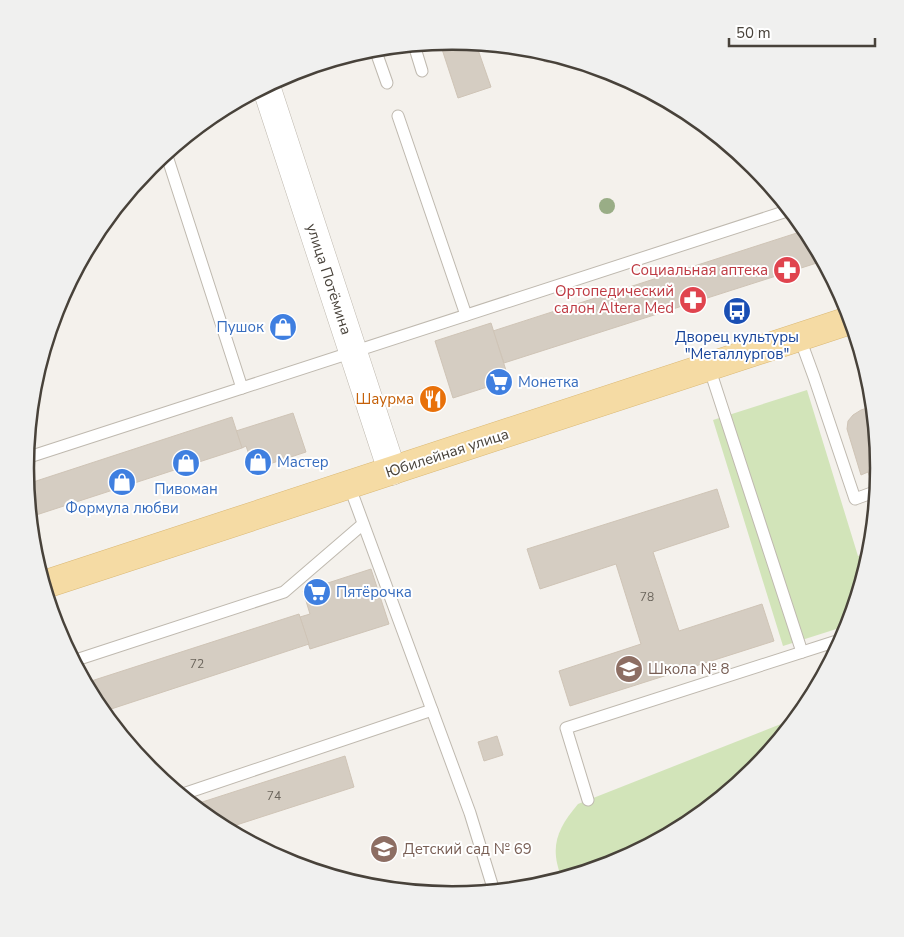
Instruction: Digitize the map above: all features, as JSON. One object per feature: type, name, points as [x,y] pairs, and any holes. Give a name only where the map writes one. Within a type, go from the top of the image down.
[{"type":"main road","name":"Юбилейная улица","points":[[50,583],[844,322]]},
{"type":"street","name":"улица Потёмина","points":[[268,93],[392,471]]},
{"type":"lane","points":[[416,52],[422,72]]},
{"type":"lane","points":[[378,57],[387,83]]},
{"type":"lane","points":[[398,116],[466,315]]},
{"type":"lane","points":[[169,161],[242,388]]},
{"type":"lane","points":[[34,455],[783,212]]},
{"type":"lane","points":[[799,336],[855,499],[869,494]]},
{"type":"lane","points":[[709,367],[802,652]]},
{"type":"lane","points":[[349,485],[470,813],[492,885]]},
{"type":"lane","points":[[80,659],[284,592],[363,524]]},
{"type":"lane","points":[[588,800],[566,728],[832,643]]},
{"type":"lane","points":[[188,792],[432,710]]},
{"type":"green space","points":[[807,390],[858,556],[861,555],[848,603],[838,628],[783,646],[713,420]]},
{"type":"green space","points":[[784,723],[748,764],[728,783],[684,816],[637,844],[586,865],[560,872],[556,857],[557,839],[560,830],[578,804]]},
{"type":"building","points":[[442,50],[478,51],[491,87],[458,98]]},
{"type":"building","points":[[798,233],[816,263],[504,363],[493,331]]},
{"type":"building","points":[[491,323],[509,380],[453,398],[435,341]]},
{"type":"building","points":[[866,408],[867,414],[870,477],[868,472],[861,475],[847,429],[848,421],[861,410]]},
{"type":"building","points":[[293,413],[306,452],[254,469],[246,446],[242,448],[236,431]]},
{"type":"building","points":[[232,417],[242,448],[36,515],[34,482]]},
{"type":"building","points":[[717,489],[729,527],[653,552],[679,631],[762,604],[774,641],[570,706],[559,671],[641,644],[616,564],[540,589],[527,549]]},
{"type":"building","points":[[371,569],[389,624],[310,649],[300,617],[310,614],[303,591]]},
{"type":"building","points":[[299,614],[309,644],[110,709],[92,681]]},
{"type":"building","points":[[497,736],[503,755],[484,761],[478,742]]},
{"type":"building","points":[[345,756],[354,787],[235,826],[201,803]]},
{"type":"place","name":"Социальная аптека","points":[[787,270]]},
{"type":"place","name":"Ортопедический салон Altera Med","points":[[693,300]]},
{"type":"place","name":"Дворец культуры \"Металлургов\"","points":[[737,311]]},
{"type":"place","name":"Пушок","points":[[283,327]]},
{"type":"place","name":"Монетка","points":[[499,382]]},
{"type":"place","name":"Шаурма","points":[[433,399]]},
{"type":"place","name":"Мастер","points":[[258,462]]},
{"type":"place","name":"Пивоман","points":[[186,463]]},
{"type":"place","name":"Формула любви","points":[[122,482]]},
{"type":"place","name":"Пятёрочка","points":[[317,592]]},
{"type":"place","name":"Школа № 8","points":[[629,669]]},
{"type":"place","name":"Детский сад № 69","points":[[384,849]]}]
